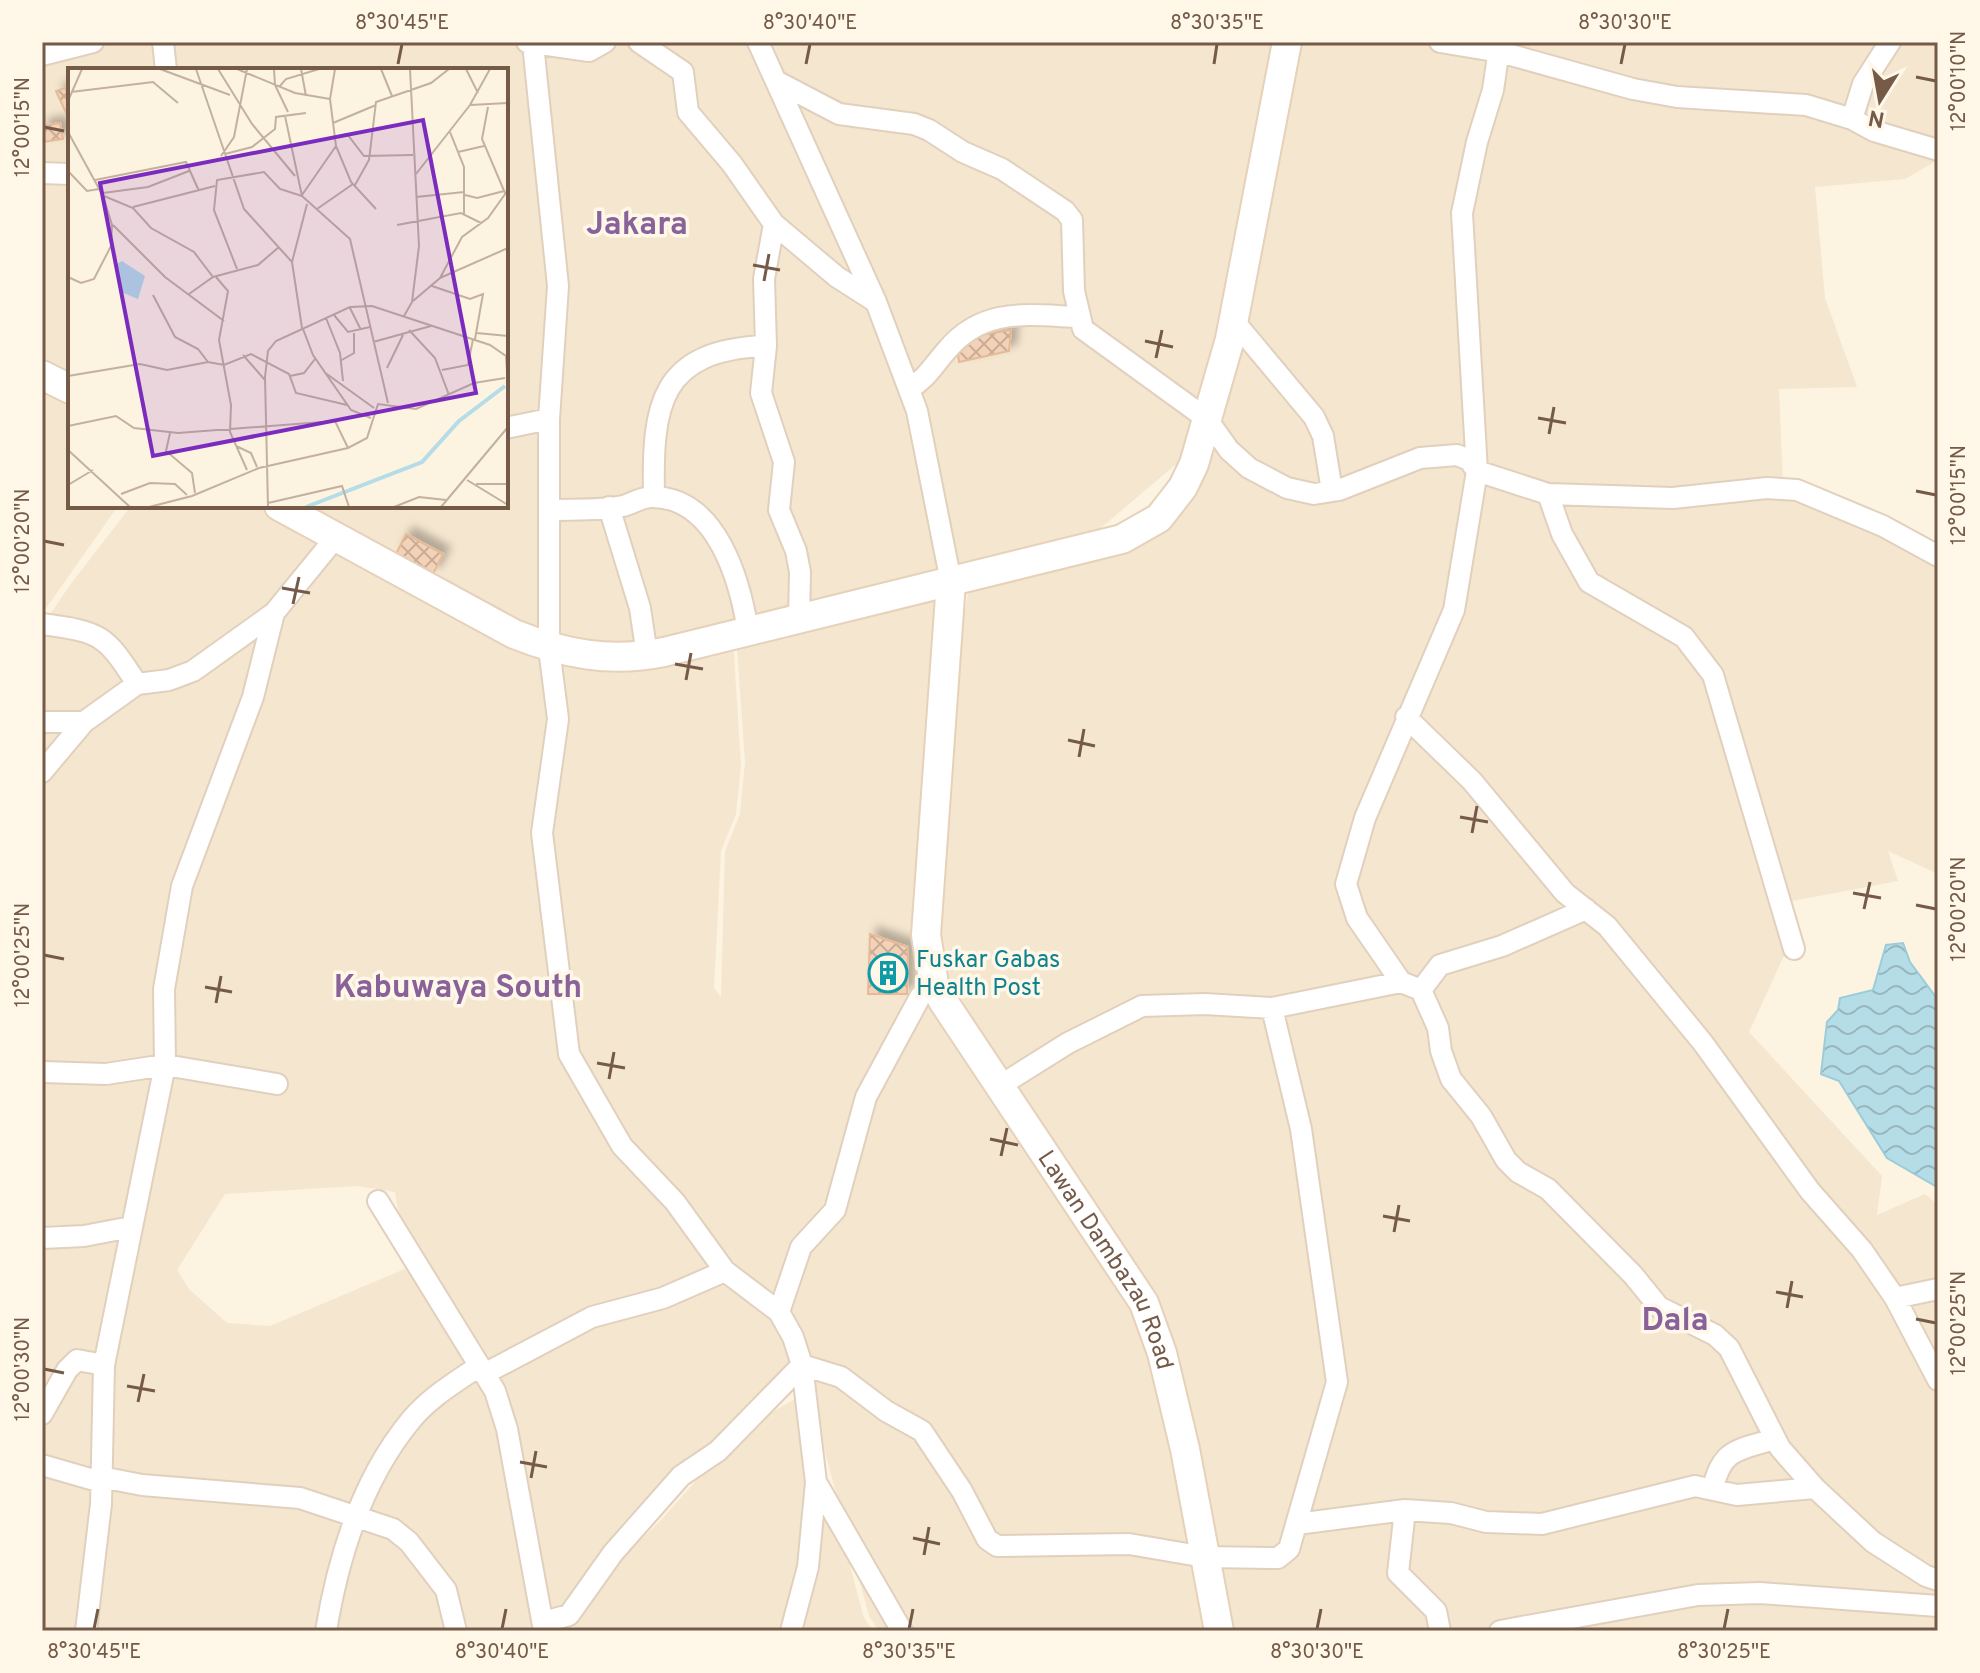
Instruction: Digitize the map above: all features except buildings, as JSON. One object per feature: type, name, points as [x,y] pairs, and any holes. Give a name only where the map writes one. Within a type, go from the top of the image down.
[{"type":"main road","points":[[283,508],[514,634],[549,648],[606,658],[647,655],[748,631],[1122,539],[1146,528],[1159,518],[1183,487],[1207,419],[1233,320],[1287,42]]},
{"type":"main road","points":[[42,375],[68,388]]},
{"type":"main road","name":"Lawan Dambazau Road","points":[[951,582],[926,935],[934,984],[998,1087],[1144,1303],[1162,1353],[1219,1631]]},
{"type":"street","points":[[42,55],[93,42]]},
{"type":"street","points":[[163,42],[166,68]]},
{"type":"street","points":[[605,42],[589,51],[530,43],[558,286],[549,419],[549,648],[558,719],[542,833],[569,1054],[622,1146],[675,1202],[725,1271],[779,1312],[802,1365],[816,1482],[807,1571],[791,1631]]},
{"type":"street","points":[[639,42],[683,72],[688,112],[732,164],[774,224],[837,277],[876,302]]},
{"type":"street","points":[[758,42],[876,302],[917,411],[951,582]]},
{"type":"street","points":[[1440,42],[1500,47],[1633,89],[1677,97],[1806,105],[1852,119],[1874,131],[1938,150]]},
{"type":"street","points":[[1852,119],[1863,84],[1890,42]]},
{"type":"street","points":[[1500,47],[1462,213],[1477,471],[1454,610],[1365,818],[1346,884],[1362,928],[1401,982],[1421,990],[1438,1028],[1441,1051],[1451,1079],[1481,1116],[1506,1160],[1518,1172],[1548,1189],[1633,1275],[1659,1307],[1715,1335],[1729,1348],[1774,1439],[1815,1488],[1873,1542],[1926,1576],[1938,1580]]},
{"type":"street","points":[[776,81],[839,114],[914,124],[929,130],[963,152],[1002,169],[1065,211],[1072,220],[1078,317],[1083,329],[1207,419],[1229,450],[1269,481],[1314,494],[1332,491],[1420,458],[1457,455],[1469,460],[1477,471],[1548,494],[1673,498],[1767,488],[1797,490],[1883,526],[1938,556]]},
{"type":"street","points":[[42,173],[68,174]]},
{"type":"street","points":[[774,224],[764,279],[766,346],[761,393],[784,462],[779,510],[796,551],[800,572],[799,618]]},
{"type":"street","points":[[909,389],[926,379],[966,329],[994,316],[1078,317]]},
{"type":"street","points":[[1233,320],[1314,417],[1323,436],[1332,491]]},
{"type":"street","points":[[654,497],[656,418],[675,376],[718,350],[766,346]]},
{"type":"street","points":[[508,428],[549,419]]},
{"type":"street","points":[[1548,494],[1562,534],[1589,582],[1684,637],[1713,675],[1794,949]]},
{"type":"street","points":[[549,510],[609,507],[654,497],[670,499],[687,508],[711,529],[730,559],[741,585],[748,631]]},
{"type":"street","points":[[609,507],[640,608],[647,655]]},
{"type":"street","points":[[42,772],[84,722],[137,684],[169,680],[193,671],[274,613],[336,537]]},
{"type":"street","points":[[86,1631],[101,1480],[104,1365],[165,1065],[164,989],[182,886],[253,697],[274,613]]},
{"type":"street","points":[[42,624],[97,634],[112,645],[137,684]]},
{"type":"street","points":[[1406,717],[1472,781],[1565,893],[1607,926],[1703,1043],[1781,1153],[1862,1250],[1895,1298],[1938,1380]]},
{"type":"street","points":[[42,722],[84,722]]},
{"type":"street","points":[[1421,990],[1440,965],[1502,946],[1586,909]]},
{"type":"street","points":[[998,1087],[1068,1043],[1142,1006],[1205,1004],[1272,1008],[1401,982]]},
{"type":"street","points":[[779,1312],[801,1247],[835,1210],[866,1097],[920,997],[934,984]]},
{"type":"street","points":[[802,1365],[841,1377],[886,1411],[922,1431],[962,1491],[987,1539],[997,1546],[1129,1544],[1205,1557],[1278,1558],[1289,1549],[1337,1382],[1301,1129],[1272,1008]]},
{"type":"street","points":[[42,1072],[106,1074],[165,1065],[277,1084]]},
{"type":"street","points":[[378,1201],[495,1391],[507,1429],[544,1627],[569,1615],[613,1553],[681,1476],[718,1451],[802,1365]]},
{"type":"street","points":[[42,1238],[84,1236],[131,1227]]},
{"type":"street","points":[[326,1631],[332,1597],[363,1498],[411,1420],[443,1390],[592,1317],[663,1298],[725,1271]]},
{"type":"street","points":[[1895,1298],[1938,1289]]},
{"type":"street","points":[[42,1414],[67,1370],[77,1360],[104,1365]]},
{"type":"street","points":[[1713,1488],[1718,1465],[1731,1452],[1774,1439]]},
{"type":"street","points":[[42,1465],[101,1480],[300,1498],[393,1529],[409,1542],[446,1590],[456,1631]]},
{"type":"street","points":[[816,1482],[902,1631]]},
{"type":"street","points":[[1297,1524],[1405,1510],[1451,1513],[1486,1522],[1542,1524],[1695,1486],[1737,1495],[1770,1495],[1815,1488]]},
{"type":"street","points":[[1405,1510],[1398,1573],[1436,1611],[1440,1631]]},
{"type":"street","points":[[1500,1631],[1698,1595],[1760,1593],[1938,1606]]},
{"type":"shaded area","points":[[70,42],[1273,42],[1194,449],[1096,532],[961,578],[911,905],[969,588],[1019,581],[1122,549],[1205,466],[1289,42],[1938,42],[1938,160],[1905,179],[1815,187],[1825,298],[1857,387],[1779,389],[1783,487],[1938,551],[1938,874],[1888,851],[1898,881],[1782,903],[1793,936],[1749,1032],[1882,1176],[1877,1215],[1925,1194],[1938,1205],[1938,1631],[879,1631],[869,1616],[807,1385],[777,1310],[801,1383],[738,1418],[578,1600],[661,1520],[742,1429],[804,1394],[864,1618],[873,1631],[42,1631],[42,626],[129,508],[271,508],[496,616],[602,654],[733,640],[741,765],[736,814],[721,851],[714,988],[721,997],[725,851],[740,814],[745,762],[736,634],[758,627],[602,646],[548,633],[290,508],[508,508],[508,68],[68,68],[68,508],[117,508],[42,614],[42,48]],"holes":[[[357,1186],[395,1192],[407,1268],[270,1326],[227,1323],[189,1289],[177,1270],[225,1194]]]},
{"type":"water","points":[[1903,943],[1910,962],[1938,1000],[1937,1187],[1887,1158],[1839,1081],[1821,1074],[1827,1022],[1838,1010],[1840,998],[1873,990],[1886,945]]},
{"type":"place","name":"Fuskar Gabas Health Post","points":[[888,973]]},
{"type":"district","name":"Jakara","points":[[637,223]]},
{"type":"district","name":"Kabuwaya South","points":[[458,986]]},
{"type":"district","name":"Dala","points":[[1675,1319]]}]
